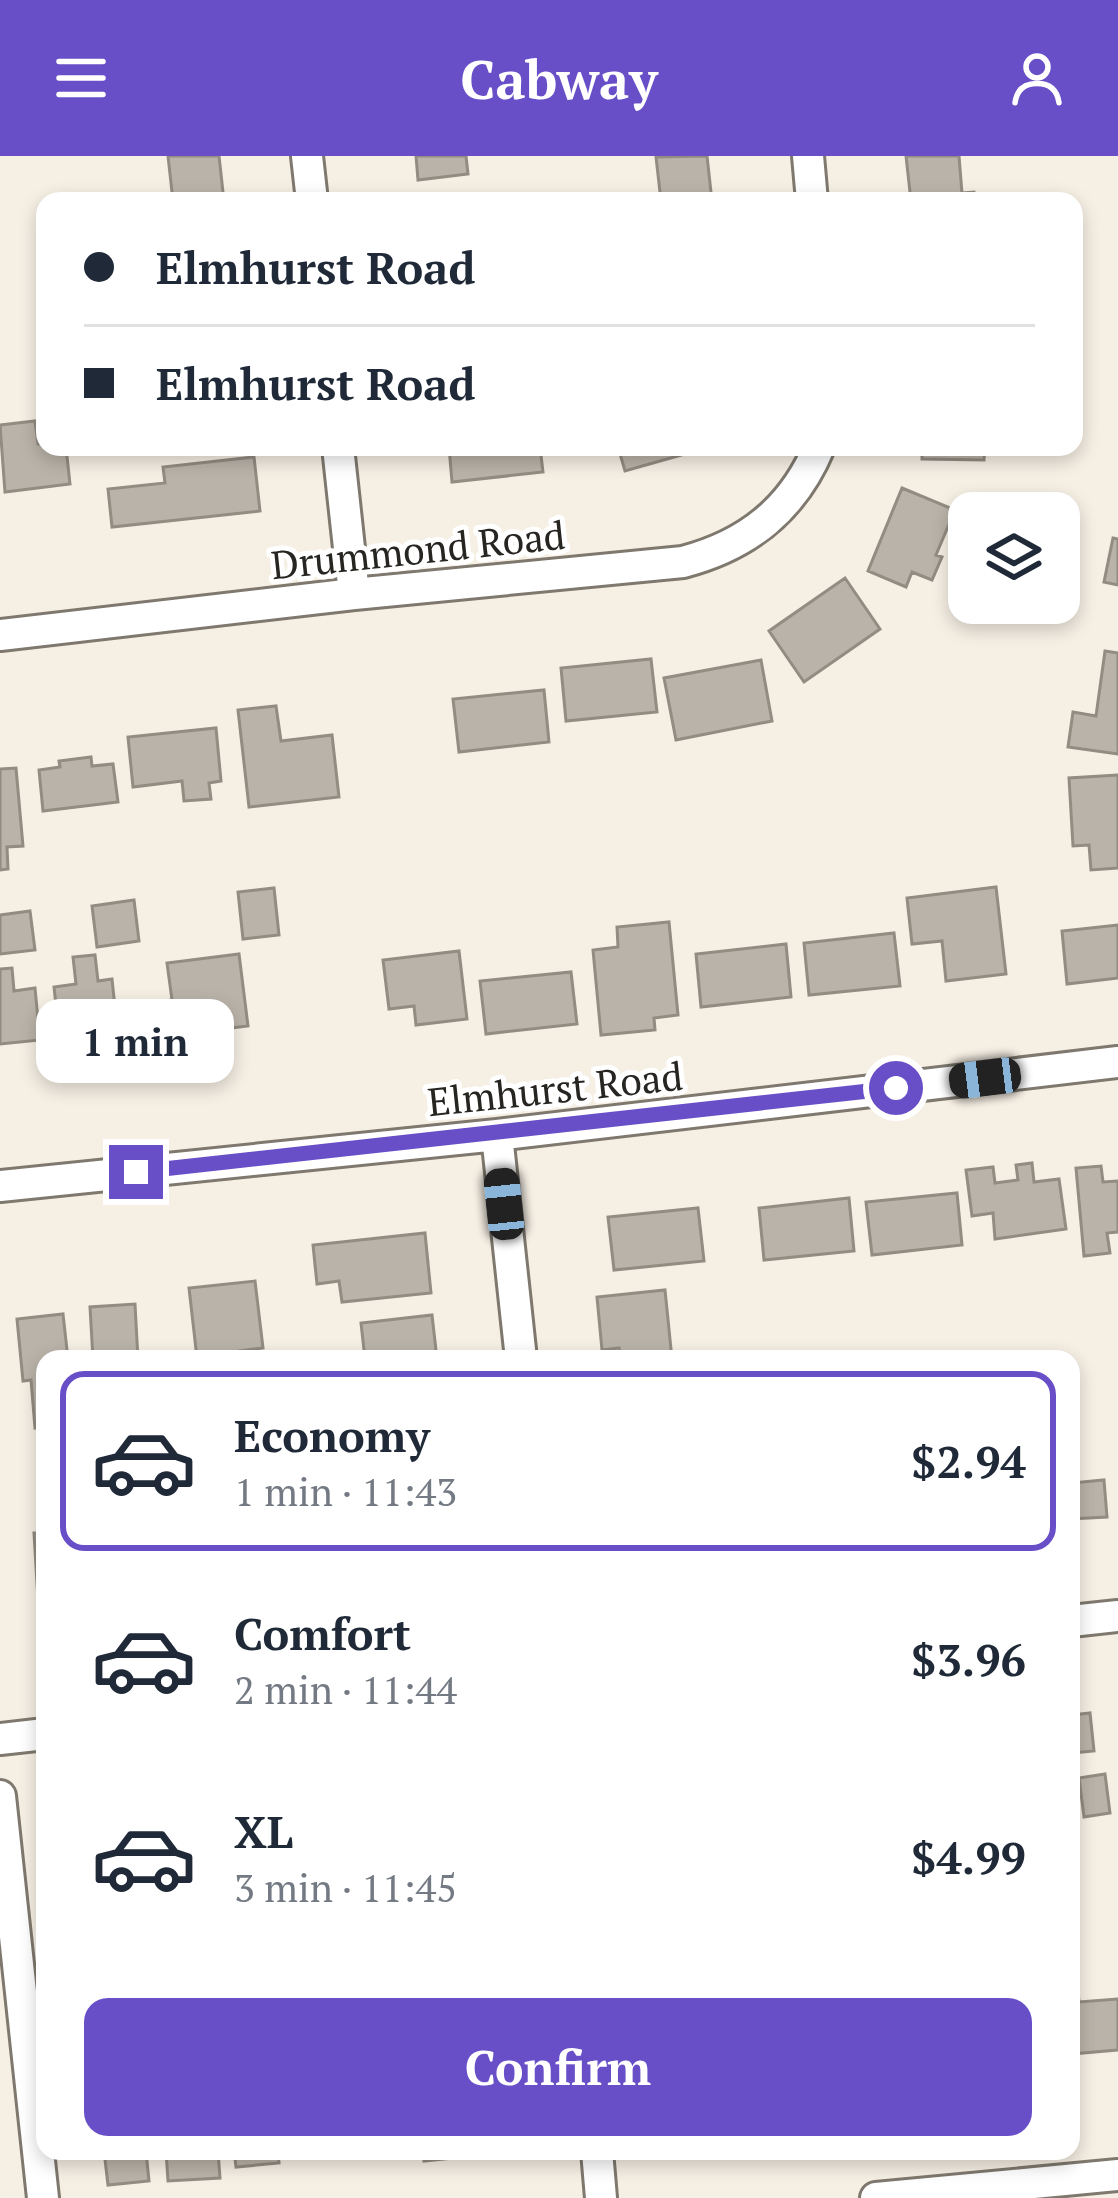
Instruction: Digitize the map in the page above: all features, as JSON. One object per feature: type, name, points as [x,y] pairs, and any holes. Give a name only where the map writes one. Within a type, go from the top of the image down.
[{"type":"street","points":[[307,156],[311,192]]},
{"type":"street","points":[[808,156],[811,192]]},
{"type":"street","points":[[339,456],[354,594]]},
{"type":"street","name":"Drummond Road","points":[[0,635],[701,558],[748,538],[782,509],[814,458]]},
{"type":"street","name":"Elmhurst Road","points":[[0,1186],[497,1135],[1118,1062]]},
{"type":"street","points":[[497,1135],[520,1350]]},
{"type":"street","points":[[1080,1620],[1118,1616]]},
{"type":"street","points":[[0,1739],[36,1735]]},
{"type":"street","points":[[0,1796],[36,2133]]},
{"type":"street","points":[[39,2160],[43,2198]]},
{"type":"street","points":[[598,2160],[602,2198]]},
{"type":"street","points":[[876,2198],[1118,2175]]},
{"type":"building","points":[[168,156],[219,156],[223,192],[172,192]]},
{"type":"building","points":[[416,156],[466,156],[468,174],[418,180]]},
{"type":"building","points":[[707,156],[711,192],[660,192],[656,157]]},
{"type":"building","points":[[906,156],[959,156],[962,192],[910,192]]},
{"type":"building","points":[[35,421],[36,456],[67,456],[70,484],[5,492],[0,425]]},
{"type":"building","points":[[450,456],[541,456],[543,472],[452,482]]},
{"type":"building","points":[[621,456],[678,456],[625,471]]},
{"type":"building","points":[[922,456],[984,456],[984,460]]},
{"type":"building","points":[[254,457],[260,511],[112,527],[108,489],[165,483],[163,467]]},
{"type":"building","points":[[902,488],[948,507],[948,527],[936,555],[942,557],[932,580],[912,572],[906,587],[868,571]]},
{"type":"building","points":[[1113,538],[1118,539],[1118,585],[1104,582]]},
{"type":"building","points":[[845,578],[880,629],[804,682],[769,631]]},
{"type":"building","points":[[1105,651],[1118,653],[1118,754],[1068,747],[1073,712],[1096,716]]},
{"type":"building","points":[[651,659],[657,712],[566,721],[561,668]]},
{"type":"building","points":[[761,660],[772,721],[676,740],[664,678]]},
{"type":"building","points":[[544,690],[549,742],[459,752],[453,699]]},
{"type":"building","points":[[276,706],[281,741],[332,735],[339,797],[249,807],[238,710]]},
{"type":"building","points":[[216,728],[221,781],[209,783],[211,799],[184,801],[182,781],[133,787],[128,737]]},
{"type":"building","points":[[91,757],[92,766],[113,764],[118,802],[43,811],[39,770],[60,767],[59,761]]},
{"type":"building","points":[[16,768],[23,846],[7,847],[8,869],[0,870],[0,769]]},
{"type":"building","points":[[1118,775],[1118,868],[1091,870],[1089,845],[1073,846],[1069,778]]},
{"type":"building","points":[[996,887],[1006,974],[946,981],[942,941],[912,944],[907,898]]},
{"type":"building","points":[[274,888],[279,935],[243,939],[238,892]]},
{"type":"building","points":[[134,900],[139,941],[97,947],[92,906]]},
{"type":"building","points":[[30,911],[35,950],[0,954],[0,915]]},
{"type":"building","points":[[669,922],[678,1015],[654,1018],[655,1030],[601,1035],[593,950],[618,947],[617,927]]},
{"type":"building","points":[[1118,925],[1118,978],[1067,984],[1062,931]]},
{"type":"building","points":[[894,933],[900,986],[809,995],[804,943]]},
{"type":"building","points":[[786,944],[791,997],[701,1007],[696,954]]},
{"type":"building","points":[[459,951],[467,1019],[416,1025],[414,1006],[389,1009],[383,960]]},
{"type":"building","points":[[239,954],[248,1026],[223,1029],[223,1039],[161,1047],[156,1002],[172,1000],[167,963]]},
{"type":"building","points":[[95,955],[98,981],[112,979],[118,1036],[60,1042],[54,987],[76,984],[73,957]]},
{"type":"building","points":[[12,968],[14,991],[35,988],[40,1040],[0,1044],[0,969]]},
{"type":"building","points":[[571,972],[577,1024],[486,1034],[480,981]]},
{"type":"building","points":[[1032,1163],[1034,1182],[1059,1179],[1066,1229],[995,1239],[993,1213],[972,1216],[966,1170],[993,1167],[995,1183],[1018,1180],[1016,1165]]},
{"type":"building","points":[[1101,1166],[1103,1182],[1118,1181],[1118,1232],[1107,1233],[1110,1253],[1084,1256],[1076,1168]]},
{"type":"building","points":[[957,1193],[962,1245],[872,1255],[866,1202]]},
{"type":"building","points":[[849,1198],[854,1251],[764,1260],[759,1208]]},
{"type":"building","points":[[698,1208],[704,1261],[614,1270],[608,1217]]},
{"type":"building","points":[[425,1233],[431,1293],[342,1302],[339,1281],[317,1284],[313,1245]]},
{"type":"building","points":[[255,1281],[263,1348],[196,1350],[189,1288]]},
{"type":"building","points":[[665,1290],[671,1350],[602,1350],[597,1297]]},
{"type":"building","points":[[135,1304],[138,1350],[92,1350],[90,1307]]},
{"type":"building","points":[[63,1314],[67,1350],[36,1350],[36,1428],[31,1380],[23,1381],[17,1319]]},
{"type":"building","points":[[432,1315],[436,1350],[364,1350],[361,1323]]},
{"type":"building","points":[[1104,1480],[1107,1517],[1080,1518],[1080,1482]]},
{"type":"building","points":[[1090,1713],[1094,1751],[1080,1752],[1080,1714]]},
{"type":"building","points":[[1105,1774],[1110,1813],[1084,1817],[1080,1778]]},
{"type":"building","points":[[1118,1999],[1118,2050],[1080,2053],[1080,2002]]},
{"type":"building","points":[[105,2160],[147,2160],[149,2181],[108,2185]]},
{"type":"building","points":[[167,2160],[219,2160],[220,2178],[168,2181]]},
{"type":"building","points":[[235,2160],[279,2160],[279,2163],[236,2167]]},
{"type":"route","points":[[136,1172],[896,1088]]}]
